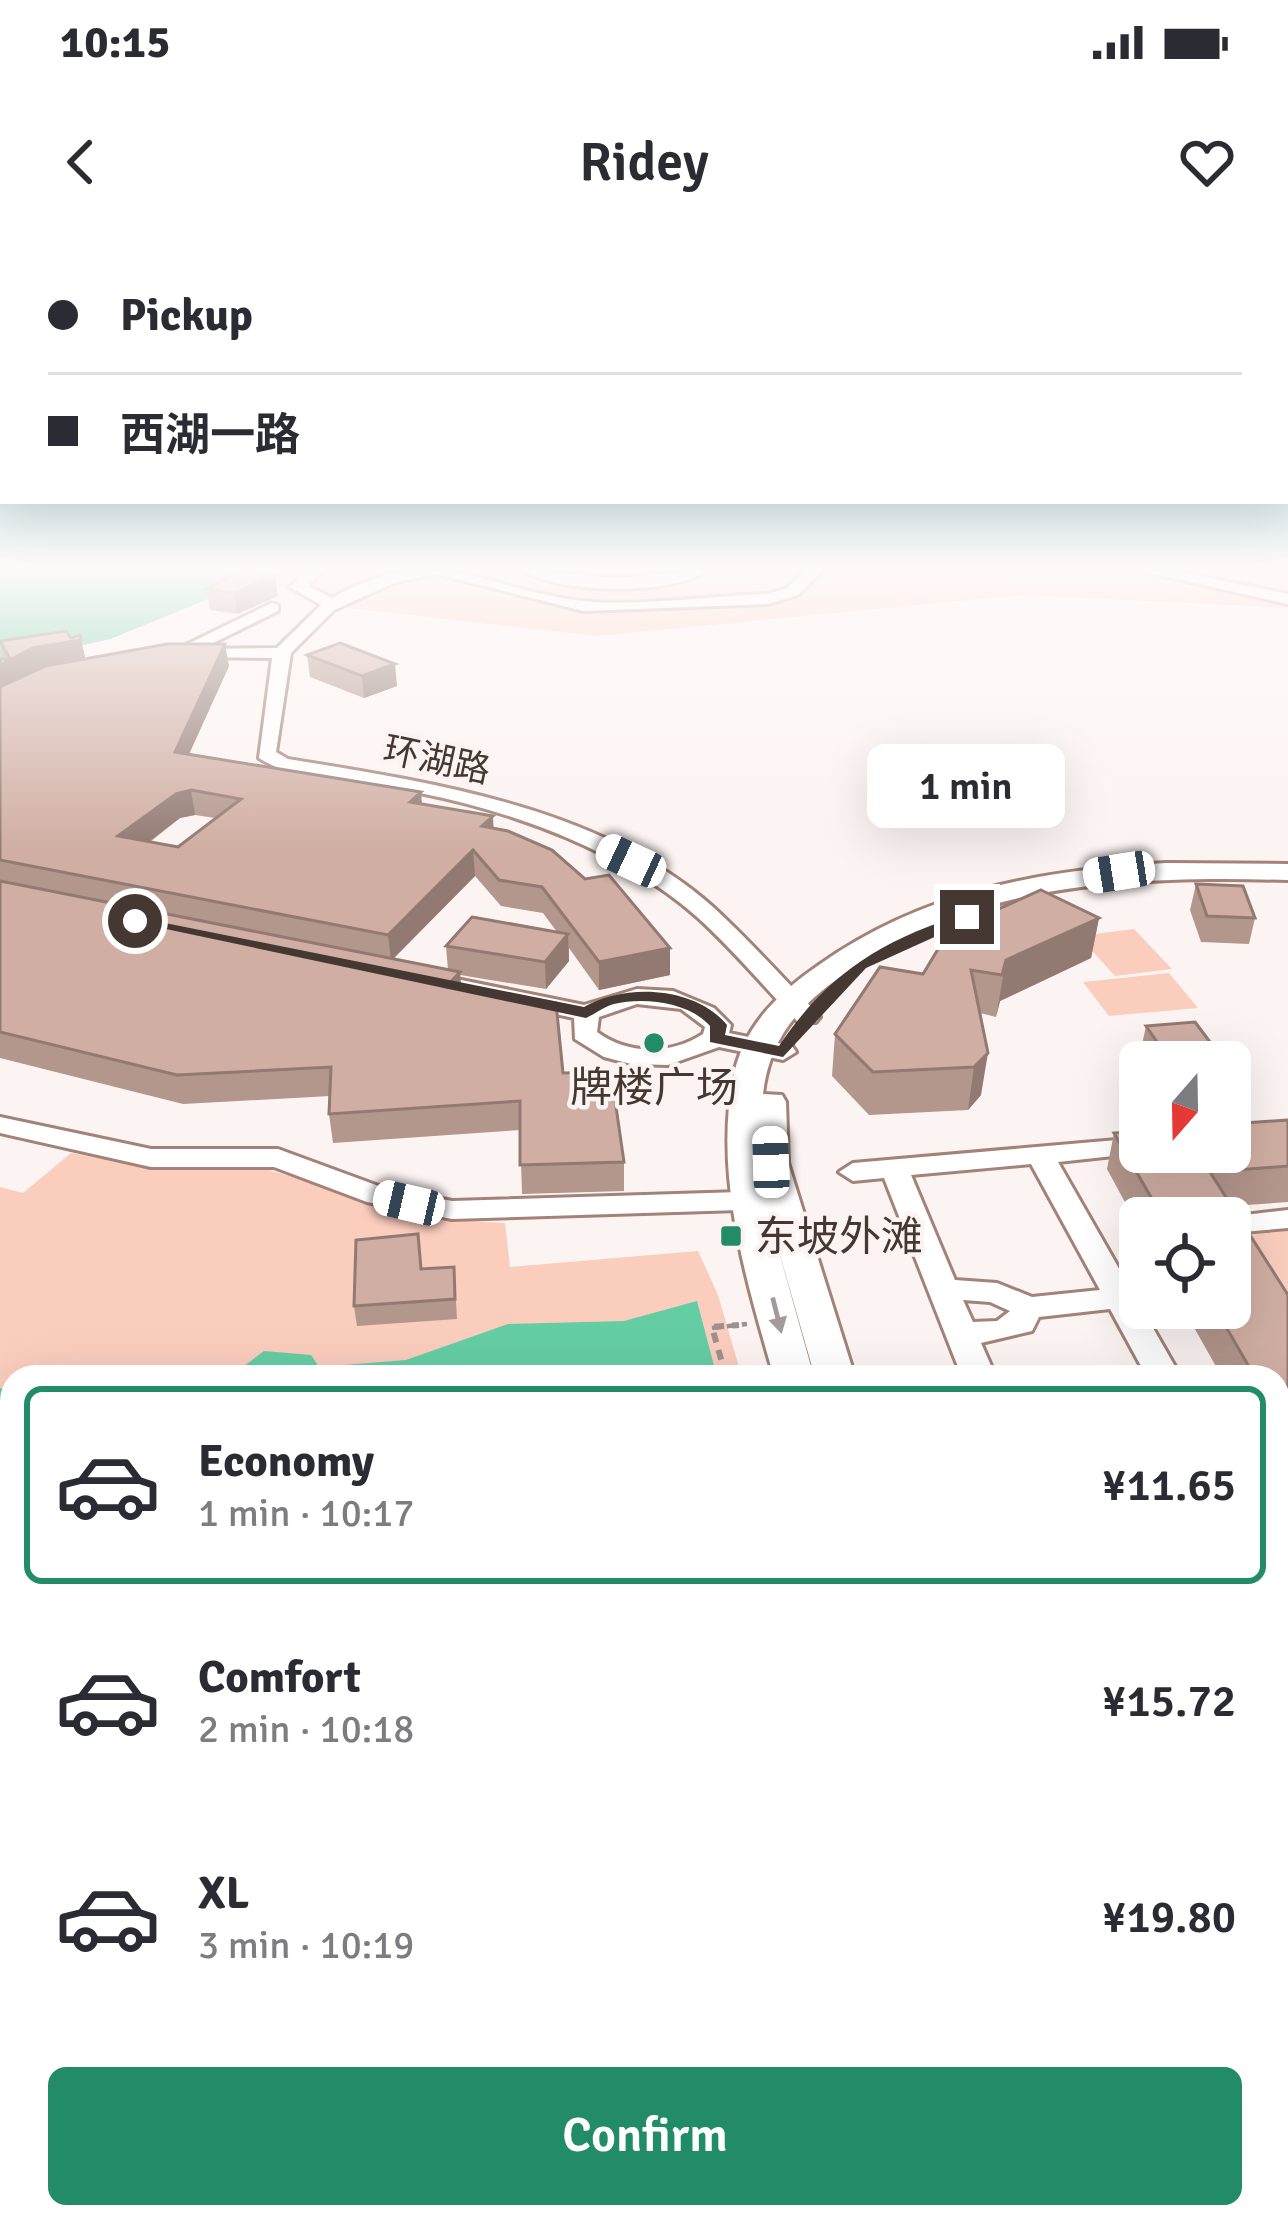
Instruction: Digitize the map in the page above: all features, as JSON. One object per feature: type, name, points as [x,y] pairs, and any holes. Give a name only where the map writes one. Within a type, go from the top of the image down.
[{"type":"main road","points":[[790,1365],[777,1321],[768,1201],[771,1050],[798,1010],[847,954],[918,919],[992,894],[1119,872],[1288,872]]},
{"type":"main road","points":[[798,1010],[861,964],[931,929],[1003,905],[1126,882],[1288,882]]},
{"type":"main road","points":[[768,1201],[830,1365]]},
{"type":"lane","name":"环湖路","points":[[281,663],[264,747],[274,761],[467,798],[516,811],[594,844],[670,884],[704,910],[798,1010]]},
{"type":"lane","points":[[399,975],[586,1013],[609,999],[676,998],[708,1013],[718,1025],[716,1038],[702,1050],[680,1057],[632,1055],[593,1043],[584,1034],[586,1013]]},
{"type":"lane","points":[[716,1038],[771,1050]]},
{"type":"lane","points":[[0,1125],[151,1158],[278,1158],[377,1196],[452,1210],[768,1201]]},
{"type":"lane","points":[[853,1172],[1119,1148]]},
{"type":"lane","points":[[1040,1155],[1119,1296]]},
{"type":"lane","points":[[894,1168],[974,1365]]},
{"type":"lane","points":[[1251,1222],[1288,1219]]},
{"type":"lane","points":[[944,1291],[981,1288],[1007,1294],[1027,1308],[1119,1298]]},
{"type":"lane","points":[[962,1334],[1001,1331],[1021,1323],[1027,1308]]},
{"type":"lane","points":[[1137,1329],[1157,1365]]},
{"type":"path","points":[[723,1365],[712,1327],[777,1321]]},
{"type":"shaded area","points":[[1134,929],[1172,969],[1115,976],[1079,936]]},
{"type":"shaded area","points":[[1169,973],[1198,1008],[1109,1016],[1083,982]]},
{"type":"shaded area","points":[[71,1153],[153,1167],[265,1169],[442,1220],[505,1223],[510,1267],[698,1251],[718,1295],[738,1365],[0,1365],[0,1187],[23,1193]]},
{"type":"shaded area","points":[[1288,1226],[1288,1341],[1251,1271],[1251,1229]]},
{"type":"shaded area","points":[[697,1301],[714,1365],[344,1365],[406,1360],[508,1324],[624,1321]]},
{"type":"shaded area","points":[[264,1351],[311,1355],[318,1365],[245,1365]]},
{"type":"building","points":[[63,663],[216,663],[175,752],[421,792],[410,802],[493,816],[482,826],[508,831],[552,850],[585,879],[609,875],[670,948],[599,962],[542,887],[499,880],[473,850],[388,935],[0,860],[0,687]],"holes":[[[191,790],[241,799],[178,847],[118,836],[176,794]]]},
{"type":"building","points":[[327,663],[395,664],[362,676]]},
{"type":"building","points":[[0,881],[460,972],[446,987],[556,1003],[563,1073],[611,1072],[624,1162],[520,1165],[520,1101],[329,1114],[331,1067],[177,1075],[0,1032]]},
{"type":"building","points":[[1196,884],[1243,886],[1255,918],[1207,916]]},
{"type":"building","points":[[1041,890],[1099,918],[1006,960],[1002,975],[971,970],[988,1053],[974,1067],[873,1072],[835,1034],[880,967],[923,974],[949,931]]},
{"type":"building","points":[[472,917],[568,934],[545,962],[446,946]]},
{"type":"building","points":[[1195,1022],[1209,1041],[1156,1041],[1146,1026]]},
{"type":"building","points":[[1288,1120],[1288,1166],[1251,1169],[1251,1123]]},
{"type":"building","points":[[1137,1173],[1211,1173],[1226,1197],[1151,1197]]},
{"type":"building","points":[[418,1234],[421,1269],[454,1267],[455,1299],[354,1306],[356,1240]]},
{"type":"building","points":[[1251,1237],[1288,1295],[1288,1365],[1248,1365],[1227,1329],[1251,1329]]},
{"type":"place","name":"牌楼广场","points":[[654,1043]]},
{"type":"place","name":"东坡外滩","points":[[731,1236]]},
{"type":"route","points":[[135,921],[586,1013],[609,999],[676,998],[708,1013],[718,1025],[716,1038],[783,1052],[807,1017],[861,964],[931,929],[967,917]]}]
